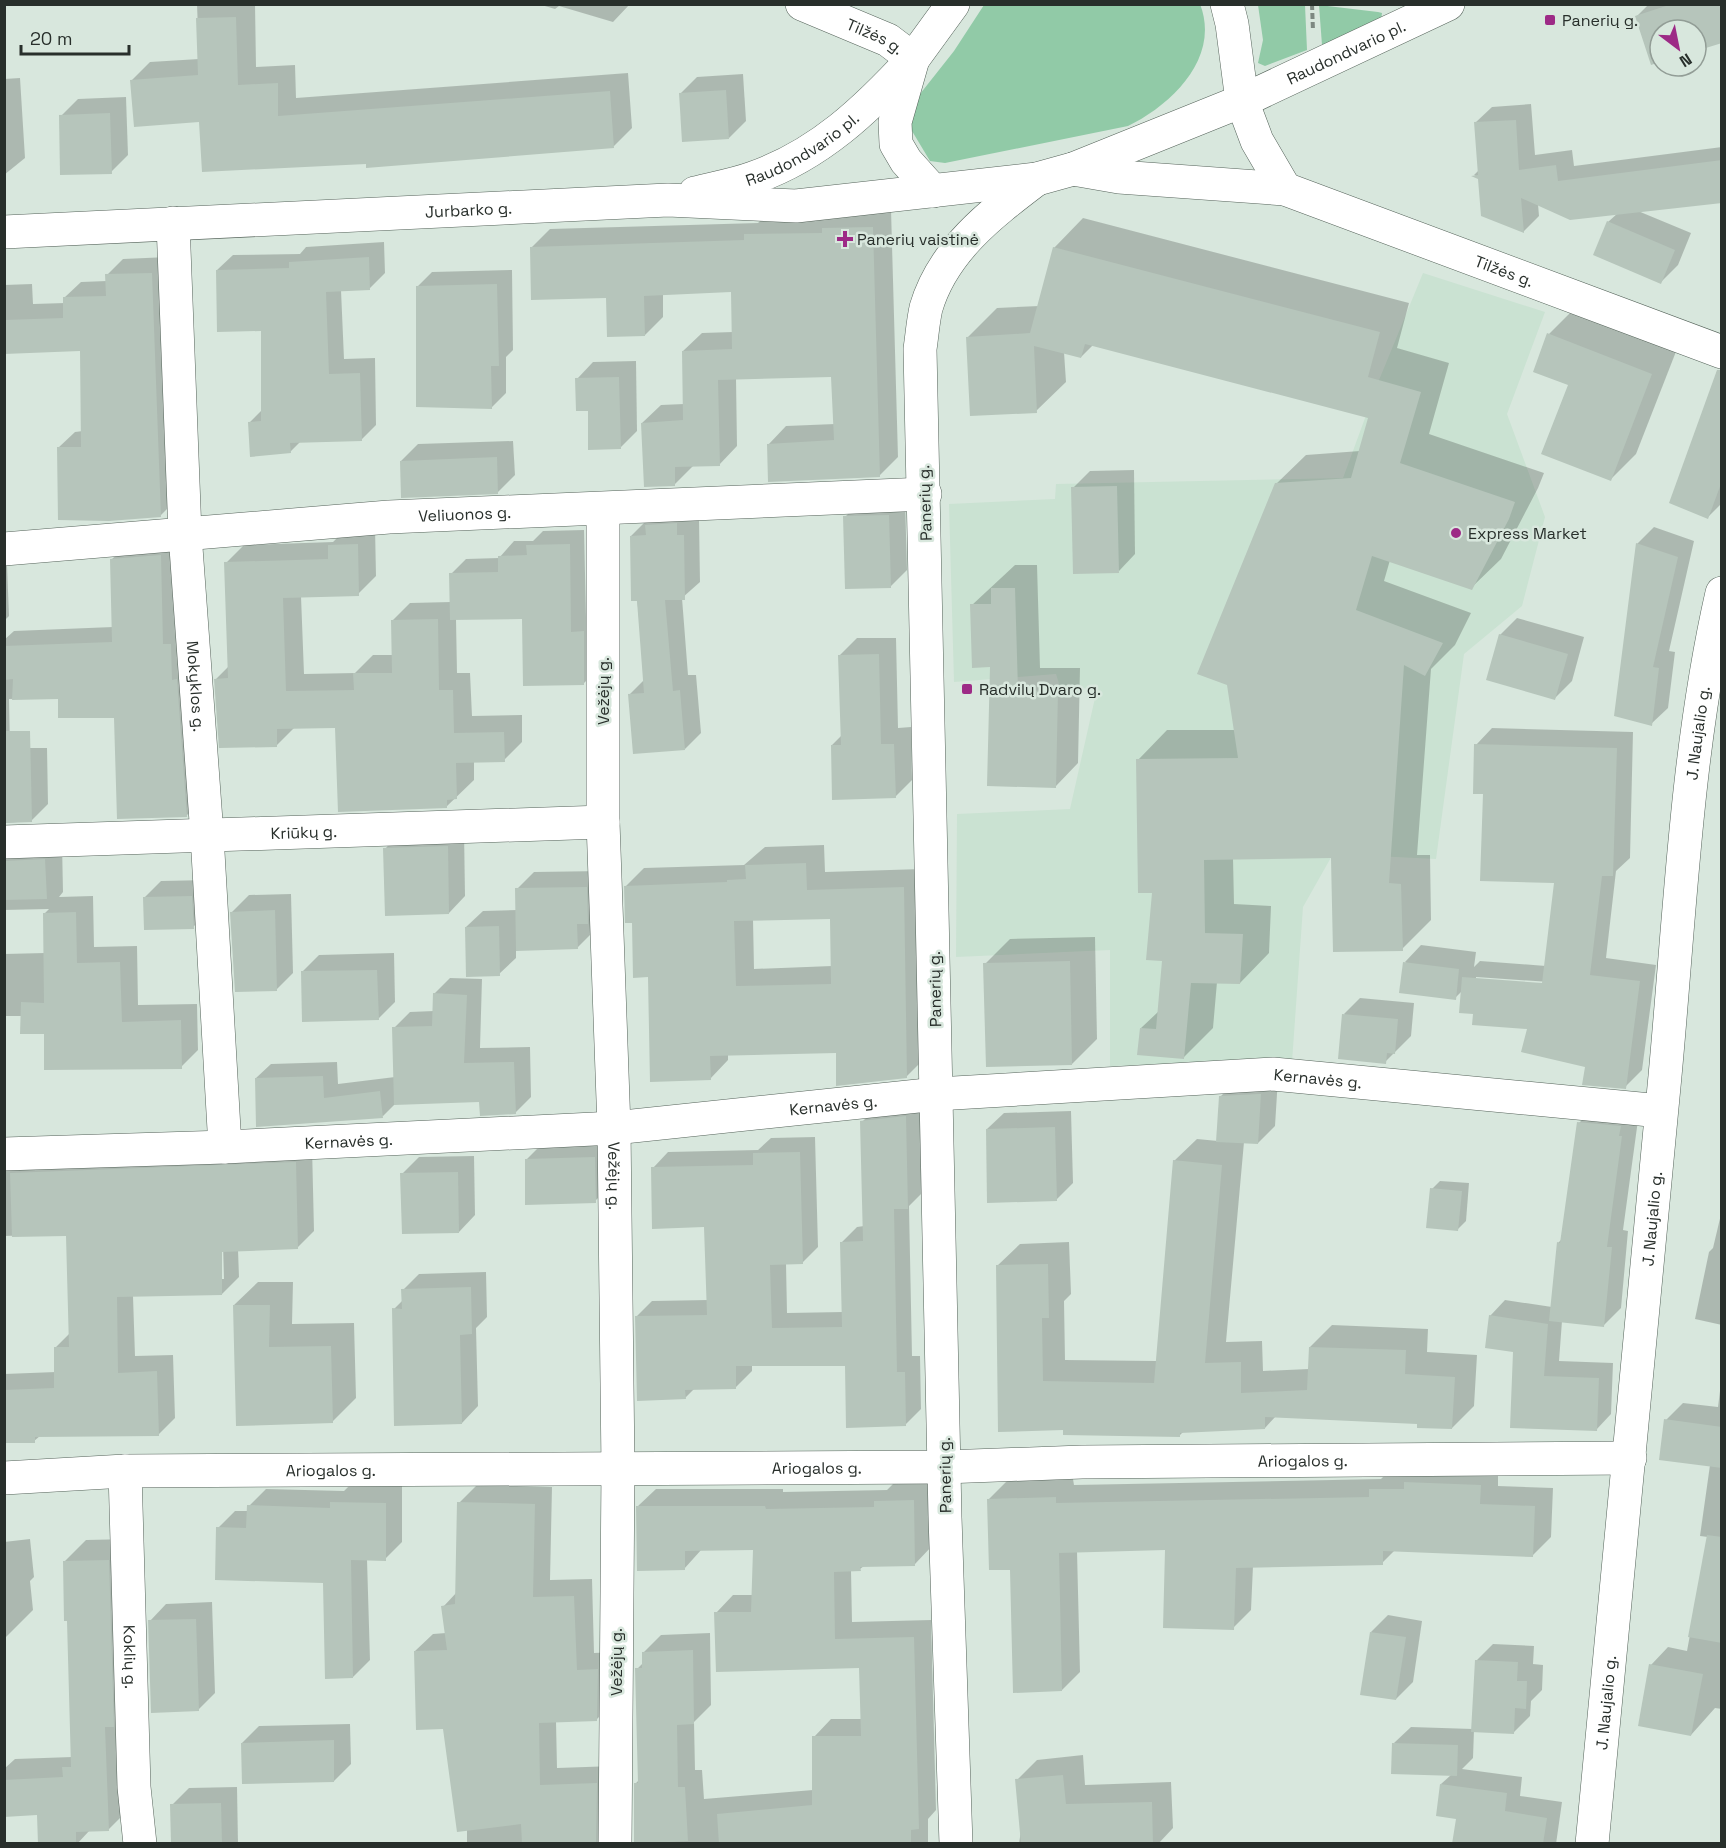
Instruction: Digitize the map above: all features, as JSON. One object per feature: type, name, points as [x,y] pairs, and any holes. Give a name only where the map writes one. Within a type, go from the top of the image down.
[{"type":"street","name":"Tilžės g.","points":[[802,4],[888,40],[913,59]]},
{"type":"street","points":[[933,191],[906,161],[896,144],[895,122],[913,59],[953,4]]},
{"type":"street","points":[[1227,4],[1232,24],[1242,101],[1257,141],[1285,189]]},
{"type":"street","name":"Raudondvario pl.","points":[[1037,179],[1074,169],[1242,101],[1448,4]]},
{"type":"street","name":"Raudondvario pl.","points":[[668,200],[752,178],[832,138],[871,105],[913,59]]},
{"type":"street","name":"Tilžės g.","points":[[1074,169],[1119,177],[1285,189],[1722,352]]},
{"type":"street","name":"Jurbarko g.","points":[[4,232],[668,200],[796,206],[1037,179]]},
{"type":"street","name":"Panerių g.","points":[[956,1844],[944,1467],[938,1094],[920,350],[926,308],[941,273],[962,244],[984,220],[1037,179]]},
{"type":"street","name":"Mokyklos g.","points":[[173,223],[185,534],[207,835],[225,1147]]},
{"type":"street","name":"Veliuonos g.","points":[[4,549],[389,517],[603,510],[925,494]]},
{"type":"street","name":"Vežėjų g.","points":[[603,510],[603,822],[614,1128],[618,1468],[615,1844]]},
{"type":"street","name":"J. Naujalio g.","points":[[1592,1844],[1701,705],[1722,593]]},
{"type":"street","name":"Kriūkų g.","points":[[4,842],[603,822]]},
{"type":"street","name":"Kernavės g.","points":[[4,1154],[225,1147],[614,1128],[938,1094],[1273,1074],[1661,1111]]},
{"type":"street","name":"Ariogalos g.","points":[[4,1478],[125,1471],[944,1467],[1082,1462],[1630,1458]]},
{"type":"street","name":"Koklių g.","points":[[125,1471],[135,1787],[140,1844]]},
{"type":"shaded area","points":[[1423,273],[1545,312],[1507,414],[1545,517],[1522,606],[1464,654],[1436,859],[1333,854],[1303,907],[1292,1062],[1110,1066],[1110,950],[956,957],[957,814],[1070,809],[1097,689],[1060,687],[1056,674],[954,682],[949,504],[1055,499],[1056,484],[1343,478],[1379,380]]},
{"type":"green space","points":[[1200,4],[1205,24],[1204,43],[1198,61],[1188,77],[1160,106],[1128,126],[945,163],[930,161],[912,131],[910,116],[920,94],[954,51],[984,5]]},
{"type":"green space","points":[[1258,5],[1305,5],[1307,50],[1265,66],[1258,63],[1263,40]]},
{"type":"green space","points":[[1319,5],[1378,12],[1382,13],[1381,20],[1322,45]]},
{"type":"building","points":[[1672,4],[1722,4],[1722,43],[1708,47],[1708,18],[1648,18],[1648,56],[1635,16]]},
{"type":"building","points":[[236,17],[238,85],[278,83],[278,116],[610,91],[614,148],[366,168],[366,164],[202,172],[199,122],[134,127],[130,80],[198,75],[196,18]]},
{"type":"building","points":[[726,90],[729,139],[682,142],[679,93]]},
{"type":"building","points":[[110,113],[112,174],[60,175],[59,115]]},
{"type":"building","points":[[1516,120],[1519,170],[1556,165],[1558,181],[1722,160],[1722,203],[1570,220],[1521,198],[1524,233],[1481,216],[1478,179],[1471,176],[1478,175],[1474,122]]},
{"type":"building","points":[[1607,221],[1675,250],[1661,284],[1593,255]]},
{"type":"building","points":[[873,227],[880,477],[768,482],[767,444],[834,440],[831,377],[718,380],[720,466],[675,467],[675,486],[644,487],[641,423],[683,420],[682,351],[732,349],[731,292],[644,296],[645,336],[607,337],[606,298],[531,300],[530,247],[744,240],[744,234],[822,233],[822,228]]},
{"type":"building","points":[[1053,247],[1380,332],[1368,377],[1421,392],[1400,463],[1515,502],[1509,519],[1472,590],[1372,556],[1356,610],[1443,643],[1425,676],[1404,665],[1389,883],[1401,884],[1403,951],[1333,952],[1331,858],[1204,860],[1205,933],[1243,934],[1240,984],[1191,983],[1184,1059],[1137,1055],[1140,1028],[1156,1029],[1162,961],[1146,960],[1152,893],[1138,893],[1136,759],[1238,758],[1227,685],[1197,674],[1275,483],[1351,478],[1368,418],[1085,344],[1081,358],[1034,346],[1037,413],[970,416],[966,337],[1030,333]]},
{"type":"building","points":[[369,257],[370,290],[326,292],[329,374],[360,373],[362,441],[290,443],[291,453],[250,457],[248,422],[261,421],[261,331],[217,332],[216,270],[289,268],[289,262]]},
{"type":"building","points":[[152,273],[161,517],[109,521],[58,520],[57,447],[81,447],[80,351],[4,354],[4,320],[63,318],[63,297],[106,296],[105,274]]},
{"type":"building","points":[[497,284],[499,366],[491,366],[492,409],[416,407],[416,286]]},
{"type":"building","points":[[1547,333],[1652,374],[1611,481],[1541,454],[1568,385],[1533,372]]},
{"type":"building","points":[[1717,370],[1722,370],[1722,481],[1708,519],[1669,503]]},
{"type":"building","points":[[619,377],[621,449],[588,450],[588,411],[576,411],[575,378]]},
{"type":"building","points":[[497,457],[498,494],[401,498],[400,461]]},
{"type":"building","points":[[1117,486],[1119,573],[1073,574],[1071,487]]},
{"type":"building","points":[[889,515],[891,588],[845,589],[843,516]]},
{"type":"building","points":[[677,523],[677,535],[684,535],[685,600],[665,600],[673,691],[680,690],[685,750],[633,754],[628,694],[644,693],[637,601],[631,601],[630,536],[646,535],[645,525]]},
{"type":"building","points":[[1636,543],[1678,557],[1653,667],[1659,668],[1652,726],[1614,716]]},
{"type":"building","points":[[358,544],[359,596],[283,598],[286,691],[354,690],[353,673],[392,673],[391,620],[438,619],[439,690],[453,690],[454,733],[504,732],[505,762],[456,763],[457,799],[447,800],[447,808],[338,812],[335,728],[277,729],[277,747],[219,748],[214,679],[228,678],[224,562],[328,559],[328,545]]},
{"type":"building","points":[[570,544],[571,632],[584,631],[584,685],[523,686],[522,619],[450,620],[449,573],[498,572],[498,556],[527,555],[526,545]]},
{"type":"building","points":[[161,555],[163,644],[171,644],[172,680],[177,679],[187,817],[117,819],[114,718],[58,718],[58,699],[12,700],[13,679],[4,680],[4,646],[112,642],[110,559]]},
{"type":"building","points":[[991,588],[1015,588],[1018,690],[1058,691],[1056,788],[987,786],[990,667],[972,668],[970,604],[991,604]]},
{"type":"building","points":[[1499,634],[1568,654],[1555,700],[1486,680]]},
{"type":"building","points":[[879,654],[881,744],[894,744],[896,798],[832,800],[831,745],[841,745],[838,655]]},
{"type":"building","points":[[4,731],[30,731],[32,822],[4,823]]},
{"type":"building","points":[[1474,744],[1617,748],[1613,876],[1602,876],[1590,975],[1640,981],[1626,1089],[1582,1085],[1585,1067],[1521,1052],[1527,1029],[1472,1025],[1473,1014],[1459,1013],[1462,977],[1542,983],[1554,883],[1480,881],[1483,794],[1473,794]]},
{"type":"building","points":[[448,846],[449,914],[385,916],[383,848]]},
{"type":"building","points":[[45,859],[47,899],[4,900],[4,861]]},
{"type":"building","points":[[806,863],[807,890],[904,887],[907,1078],[836,1086],[836,1053],[710,1056],[711,1080],[650,1082],[648,977],[633,978],[632,923],[625,923],[624,886],[727,882],[727,880],[746,879],[745,865]],"holes":[[[830,919],[831,984],[736,986],[734,921]]]},
{"type":"building","points":[[587,887],[588,924],[577,924],[578,949],[516,951],[515,888]]},
{"type":"building","points":[[192,896],[194,929],[144,930],[143,897]]},
{"type":"building","points":[[275,910],[277,991],[235,992],[230,912]]},
{"type":"building","points":[[76,912],[77,963],[120,962],[122,1022],[181,1020],[182,1069],[44,1070],[44,1034],[20,1034],[21,1002],[44,1003],[43,913]]},
{"type":"building","points":[[499,926],[500,976],[466,977],[465,927]]},
{"type":"building","points":[[1070,961],[1072,1065],[986,1067],[983,963]]},
{"type":"building","points":[[1403,962],[1459,969],[1456,1000],[1399,993]]},
{"type":"building","points":[[377,970],[379,1020],[302,1022],[301,971]]},
{"type":"building","points":[[433,993],[467,995],[464,1063],[514,1062],[516,1114],[480,1116],[479,1102],[394,1105],[392,1027],[432,1026]]},
{"type":"building","points":[[1342,1014],[1398,1019],[1395,1054],[1387,1053],[1386,1064],[1338,1059]]},
{"type":"building","points":[[323,1076],[324,1098],[380,1091],[383,1118],[256,1127],[255,1078]]},
{"type":"building","points":[[1261,1094],[1258,1144],[1216,1142],[1219,1096]]},
{"type":"building","points":[[906,1116],[908,1209],[894,1209],[897,1372],[905,1372],[906,1426],[846,1428],[845,1366],[736,1366],[736,1389],[685,1390],[686,1399],[637,1401],[635,1316],[707,1315],[704,1227],[652,1229],[651,1167],[753,1165],[753,1153],[800,1152],[803,1264],[770,1265],[772,1328],[842,1327],[840,1242],[863,1241],[860,1121]]},
{"type":"building","points":[[1577,1122],[1621,1126],[1619,1136],[1622,1136],[1607,1247],[1612,1247],[1604,1327],[1549,1321],[1557,1242],[1560,1243]]},
{"type":"building","points":[[1055,1127],[1057,1201],[987,1203],[986,1129]]},
{"type":"building","points":[[595,1157],[596,1203],[525,1205],[525,1159]]},
{"type":"building","points":[[1173,1160],[1222,1165],[1205,1363],[1241,1362],[1241,1393],[1307,1390],[1309,1347],[1406,1350],[1405,1374],[1455,1377],[1452,1429],[1417,1428],[1417,1424],[1265,1417],[1265,1429],[1180,1433],[1180,1437],[1063,1435],[1063,1430],[998,1432],[996,1265],[1048,1264],[1049,1318],[1042,1318],[1043,1381],[1154,1383]]},
{"type":"building","points":[[296,1162],[298,1249],[222,1252],[222,1295],[117,1297],[118,1373],[157,1371],[159,1436],[35,1437],[35,1443],[4,1443],[4,1390],[54,1388],[54,1347],[69,1347],[66,1236],[12,1237],[10,1173]]},
{"type":"building","points":[[458,1172],[459,1233],[402,1234],[400,1173]]},
{"type":"building","points":[[1430,1188],[1462,1191],[1458,1231],[1426,1228]]},
{"type":"building","points":[[471,1287],[472,1334],[460,1335],[462,1424],[394,1426],[392,1308],[402,1309],[401,1289]]},
{"type":"building","points":[[233,1305],[270,1305],[269,1347],[331,1346],[333,1423],[236,1426]]},
{"type":"building","points":[[1489,1315],[1548,1324],[1544,1376],[1599,1378],[1597,1431],[1510,1428],[1513,1352],[1485,1348]]},
{"type":"building","points":[[1664,1419],[1722,1427],[1722,1468],[1659,1460]]},
{"type":"building","points":[[1404,1482],[1481,1485],[1480,1504],[1535,1506],[1533,1557],[1383,1551],[1383,1565],[1236,1568],[1234,1630],[1163,1628],[1165,1550],[1059,1553],[1062,1691],[1013,1693],[1010,1570],[989,1570],[987,1499],[1056,1497],[1056,1503],[1369,1497],[1369,1489],[1404,1489]]},
{"type":"building","points":[[914,1500],[915,1566],[860,1567],[861,1571],[834,1572],[835,1639],[914,1637],[919,1829],[911,1830],[911,1844],[719,1844],[717,1814],[812,1805],[812,1736],[861,1736],[859,1668],[716,1672],[714,1612],[751,1612],[753,1550],[685,1551],[685,1570],[637,1571],[636,1506],[765,1506],[766,1509],[874,1507],[874,1501]]},
{"type":"building","points":[[330,1502],[386,1503],[386,1561],[351,1560],[353,1678],[325,1679],[323,1583],[215,1580],[216,1527],[246,1528],[247,1505],[330,1508]]},
{"type":"building","points":[[457,1502],[535,1504],[533,1597],[574,1596],[577,1670],[598,1669],[597,1721],[539,1723],[540,1785],[597,1783],[596,1844],[522,1844],[521,1824],[457,1832],[443,1729],[416,1730],[414,1651],[447,1650],[441,1606],[455,1604]]},
{"type":"building","points":[[1707,1535],[1722,1537],[1722,1643],[1688,1637]]},
{"type":"building","points":[[109,1560],[114,1727],[105,1727],[109,1831],[76,1832],[76,1844],[38,1844],[37,1815],[4,1817],[4,1780],[63,1777],[62,1767],[71,1767],[63,1561]]},
{"type":"building","points":[[196,1619],[199,1711],[151,1713],[148,1620]]},
{"type":"building","points":[[1370,1632],[1406,1637],[1396,1700],[1360,1695]]},
{"type":"building","points":[[693,1650],[694,1724],[677,1725],[678,1787],[685,1787],[688,1841],[634,1844],[634,1783],[638,1783],[635,1668],[642,1668],[642,1652]]},
{"type":"building","points":[[1475,1660],[1518,1662],[1517,1681],[1527,1681],[1526,1709],[1515,1708],[1514,1734],[1471,1732]]},
{"type":"building","points":[[1649,1664],[1703,1674],[1691,1736],[1638,1726]]},
{"type":"building","points":[[334,1740],[334,1782],[242,1784],[241,1743]]},
{"type":"building","points":[[1392,1743],[1458,1745],[1457,1776],[1391,1774]]},
{"type":"building","points":[[1063,1775],[1066,1804],[1152,1802],[1153,1844],[1021,1844],[1015,1779]]},
{"type":"building","points":[[1440,1784],[1507,1793],[1505,1811],[1547,1818],[1543,1844],[1452,1844],[1456,1819],[1436,1816]]},
{"type":"building","points":[[221,1803],[222,1844],[171,1844],[170,1804]]},
{"type":"place","name":"Panerių g.","points":[[1550,20]]},
{"type":"place","name":"Panerių vaistinė","points":[[845,239]]},
{"type":"place","name":"Express Market","points":[[1456,533]]},
{"type":"place","name":"Radvilų Dvaro g.","points":[[967,689]]}]
